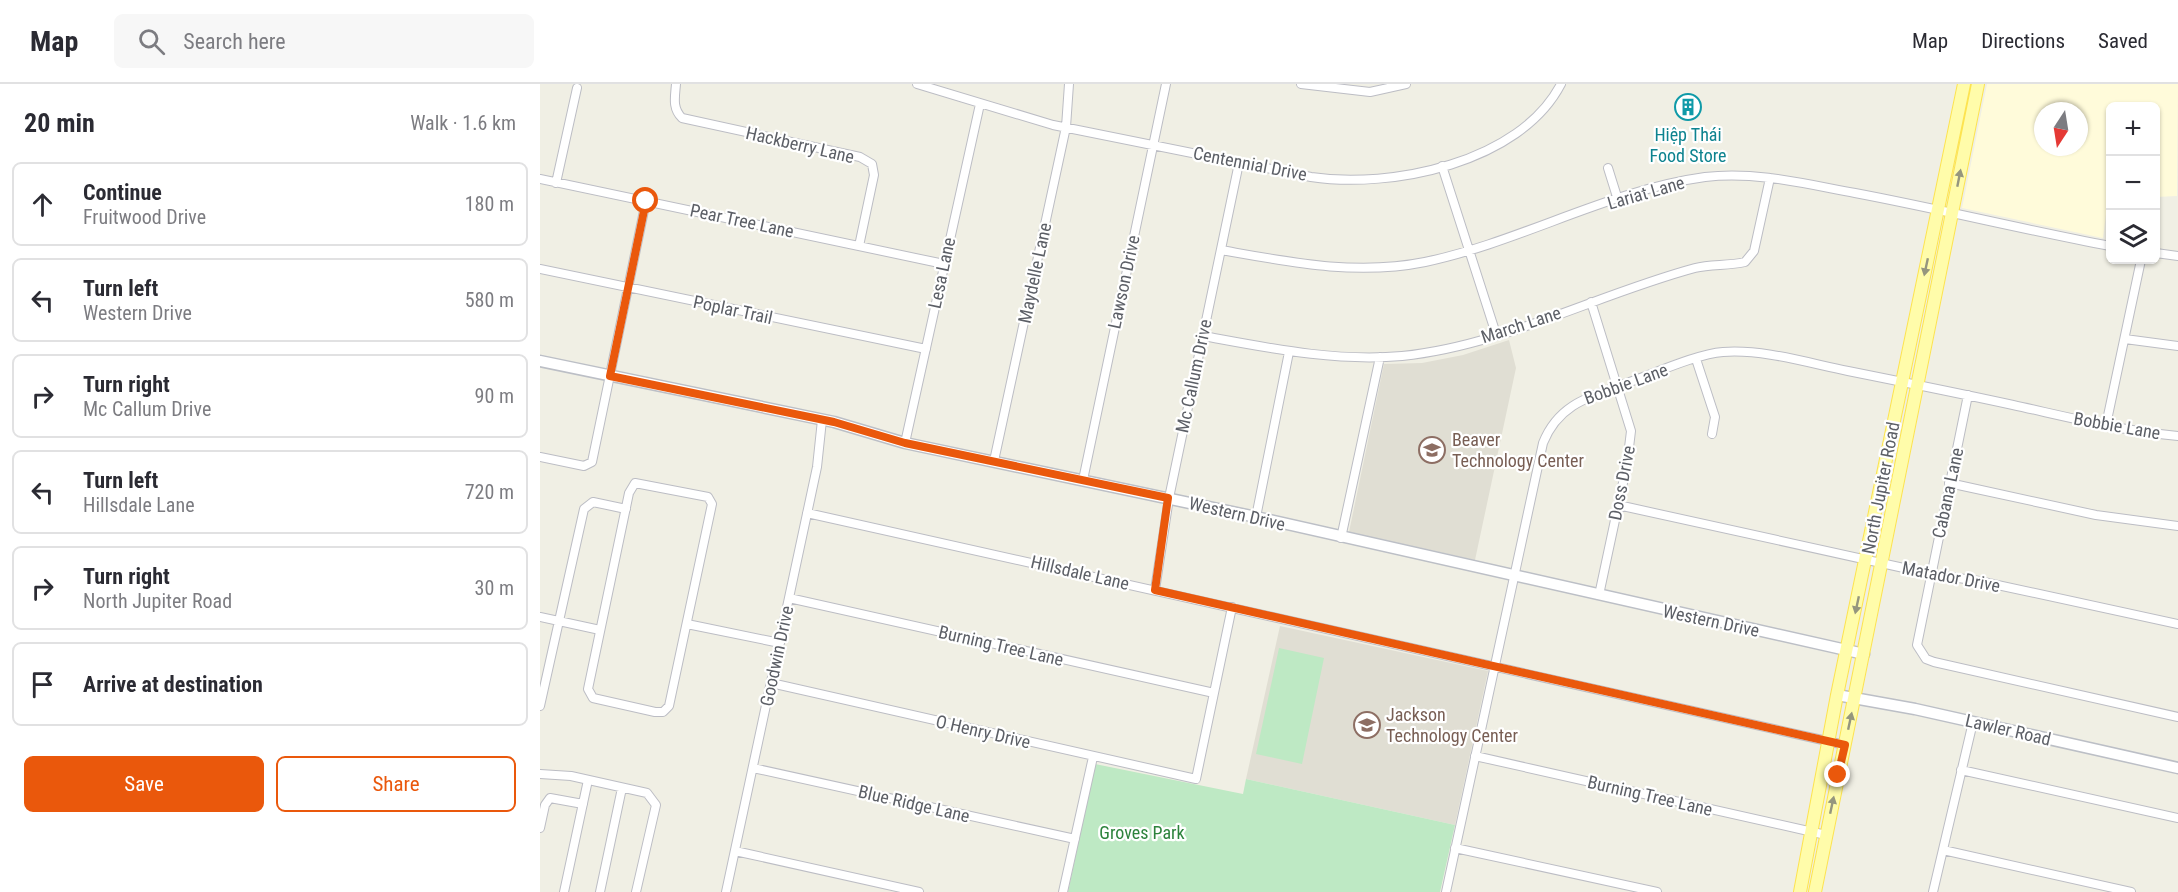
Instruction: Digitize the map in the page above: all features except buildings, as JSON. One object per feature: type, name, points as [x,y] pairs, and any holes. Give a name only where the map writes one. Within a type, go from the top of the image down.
[{"type":"main road","name":"North Jupiter Road","points":[[1800,892],[1836,695],[1867,560],[1964,84]]},
{"type":"main road","name":"North Jupiter Road","points":[[1815,892],[1978,84]]},
{"type":"main road","points":[[1958,111],[1972,114]]},
{"type":"street","name":"Hackberry Lane","points":[[676,84],[674,103],[676,112],[682,118],[853,156],[872,164],[874,175],[859,246]]},
{"type":"street","name":"Centennial Drive","points":[[917,84],[1031,120],[1239,164],[1330,180],[1354,181],[1407,176],[1481,152],[1508,139],[1543,111],[1561,84]]},
{"type":"street","name":"Maydelle Lane","points":[[994,461],[1066,127],[1069,84]]},
{"type":"street","name":"Lawson Drive","points":[[1083,480],[1166,84]]},
{"type":"street","points":[[1301,84],[1370,92],[1406,84]]},
{"type":"street","points":[[556,183],[577,88]]},
{"type":"street","name":"Lesa Lane","points":[[905,443],[981,104]]},
{"type":"street","name":"Mc Callum Drive","points":[[1155,590],[1168,498],[1239,164]]},
{"type":"street","points":[[1442,166],[1496,334]]},
{"type":"street","points":[[1608,168],[1618,200]]},
{"type":"street","name":"Lariat Lane","points":[[1221,250],[1312,266],[1358,268],[1416,263],[1469,250],[1645,190],[1706,177],[1735,175],[1770,177],[2106,245]]},
{"type":"street","name":"March Lane","points":[[1203,336],[1288,352],[1380,357],[1437,351],[1496,334],[1695,268],[1744,262],[1754,251],[1770,177]]},
{"type":"street","name":"Pear Tree Lane","points":[[540,179],[944,264]]},
{"type":"street","points":[[540,458],[584,466],[590,464],[646,201]]},
{"type":"street","points":[[2160,254],[2178,256]]},
{"type":"street","points":[[2106,426],[2141,264]]},
{"type":"street","name":"Poplar Trail","points":[[540,269],[926,349]]},
{"type":"street","name":"Doss Drive","points":[[1591,302],[1631,431],[1627,464],[1599,595]]},
{"type":"street","points":[[2125,339],[2178,346]]},
{"type":"street","points":[[1256,517],[1288,352]]},
{"type":"street","name":"Bobbie Lane","points":[[1446,892],[1530,496],[1548,431],[1558,416],[1571,405],[1589,395],[1696,359],[1720,352],[1750,352],[1919,383],[2106,426],[2178,436]]},
{"type":"street","points":[[1341,538],[1380,357]]},
{"type":"street","points":[[1696,359],[1715,417],[1712,434]]},
{"type":"street","name":"Western Drive","points":[[540,361],[822,420],[905,443],[1256,517],[1341,538],[1864,654]]},
{"type":"street","name":"Cabana Lane","points":[[1968,395],[1917,645],[1926,659],[2178,717]]},
{"type":"street","name":"Goodwin Drive","points":[[726,892],[817,467],[822,420]]},
{"type":"street","points":[[635,483],[711,499],[712,504],[669,706],[663,712],[593,698],[588,694],[626,509],[632,485],[635,483]]},
{"type":"street","points":[[1949,483],[2096,515],[2178,526]]},
{"type":"street","points":[[540,706],[584,509],[593,502],[626,509]]},
{"type":"street","name":"Matador Drive","points":[[1618,505],[1931,574],[1979,581],[2178,624]]},
{"type":"street","name":"Hillsdale Lane","points":[[807,513],[1845,745]]},
{"type":"street","name":"Burning Tree Lane","points":[[789,598],[1214,693]]},
{"type":"street","points":[[1214,693],[1232,607]]},
{"type":"street","points":[[540,617],[600,630]]},
{"type":"street","points":[[687,624],[780,643]]},
{"type":"street","name":"O Henry Drive","points":[[771,683],[1196,779],[1214,693]]},
{"type":"street","name":"Lawler Road","points":[[1836,695],[1973,722],[2178,768]]},
{"type":"street","points":[[1933,892],[1973,722]]},
{"type":"street","name":"Burning Tree Lane","points":[[1475,756],[1826,835]]},
{"type":"street","points":[[1063,892],[1093,757]]},
{"type":"street","name":"Blue Ridge Lane","points":[[753,768],[1075,839]]},
{"type":"street","points":[[1961,770],[2178,818]]},
{"type":"street","points":[[540,774],[588,780],[647,793],[656,805],[636,892]]},
{"type":"street","points":[[564,892],[588,780]]},
{"type":"street","points":[[600,892],[622,788]]},
{"type":"street","points":[[540,828],[545,805],[550,798],[583,804]]},
{"type":"street","points":[[1455,848],[1657,892]]},
{"type":"street","points":[[735,850],[919,892]]},
{"type":"street","points":[[1943,850],[2131,892]]},
{"type":"shaded area","points":[[1987,84],[2178,84],[2177,196],[2160,197],[2160,102],[2106,102],[2106,214],[2103,238],[1962,208]]},
{"type":"shaded area","name":"Beaver Technology Center","points":[[1509,340],[1516,368],[1475,560],[1349,532],[1384,364],[1422,363],[1463,355]]},
{"type":"shaded area","name":"Jackson Technology Center","points":[[1280,626],[1488,671],[1455,825],[1246,779]]},
{"type":"green space","points":[[1279,648],[1324,658],[1302,764],[1256,754]]},
{"type":"green space","name":"Groves Park","points":[[1095,764],[1243,794],[1246,779],[1455,825],[1440,892],[1068,892]]},
{"type":"place","name":"Hiệp Thái Food Store","points":[[1688,107]]},
{"type":"place","name":"Beaver Technology Center","points":[[1432,450]]},
{"type":"place","name":"Jackson Technology Center","points":[[1367,725]]},
{"type":"route","points":[[646,201],[639,246],[610,376],[834,422],[905,443],[1168,498],[1155,590],[1845,745],[1838,775]]}]
